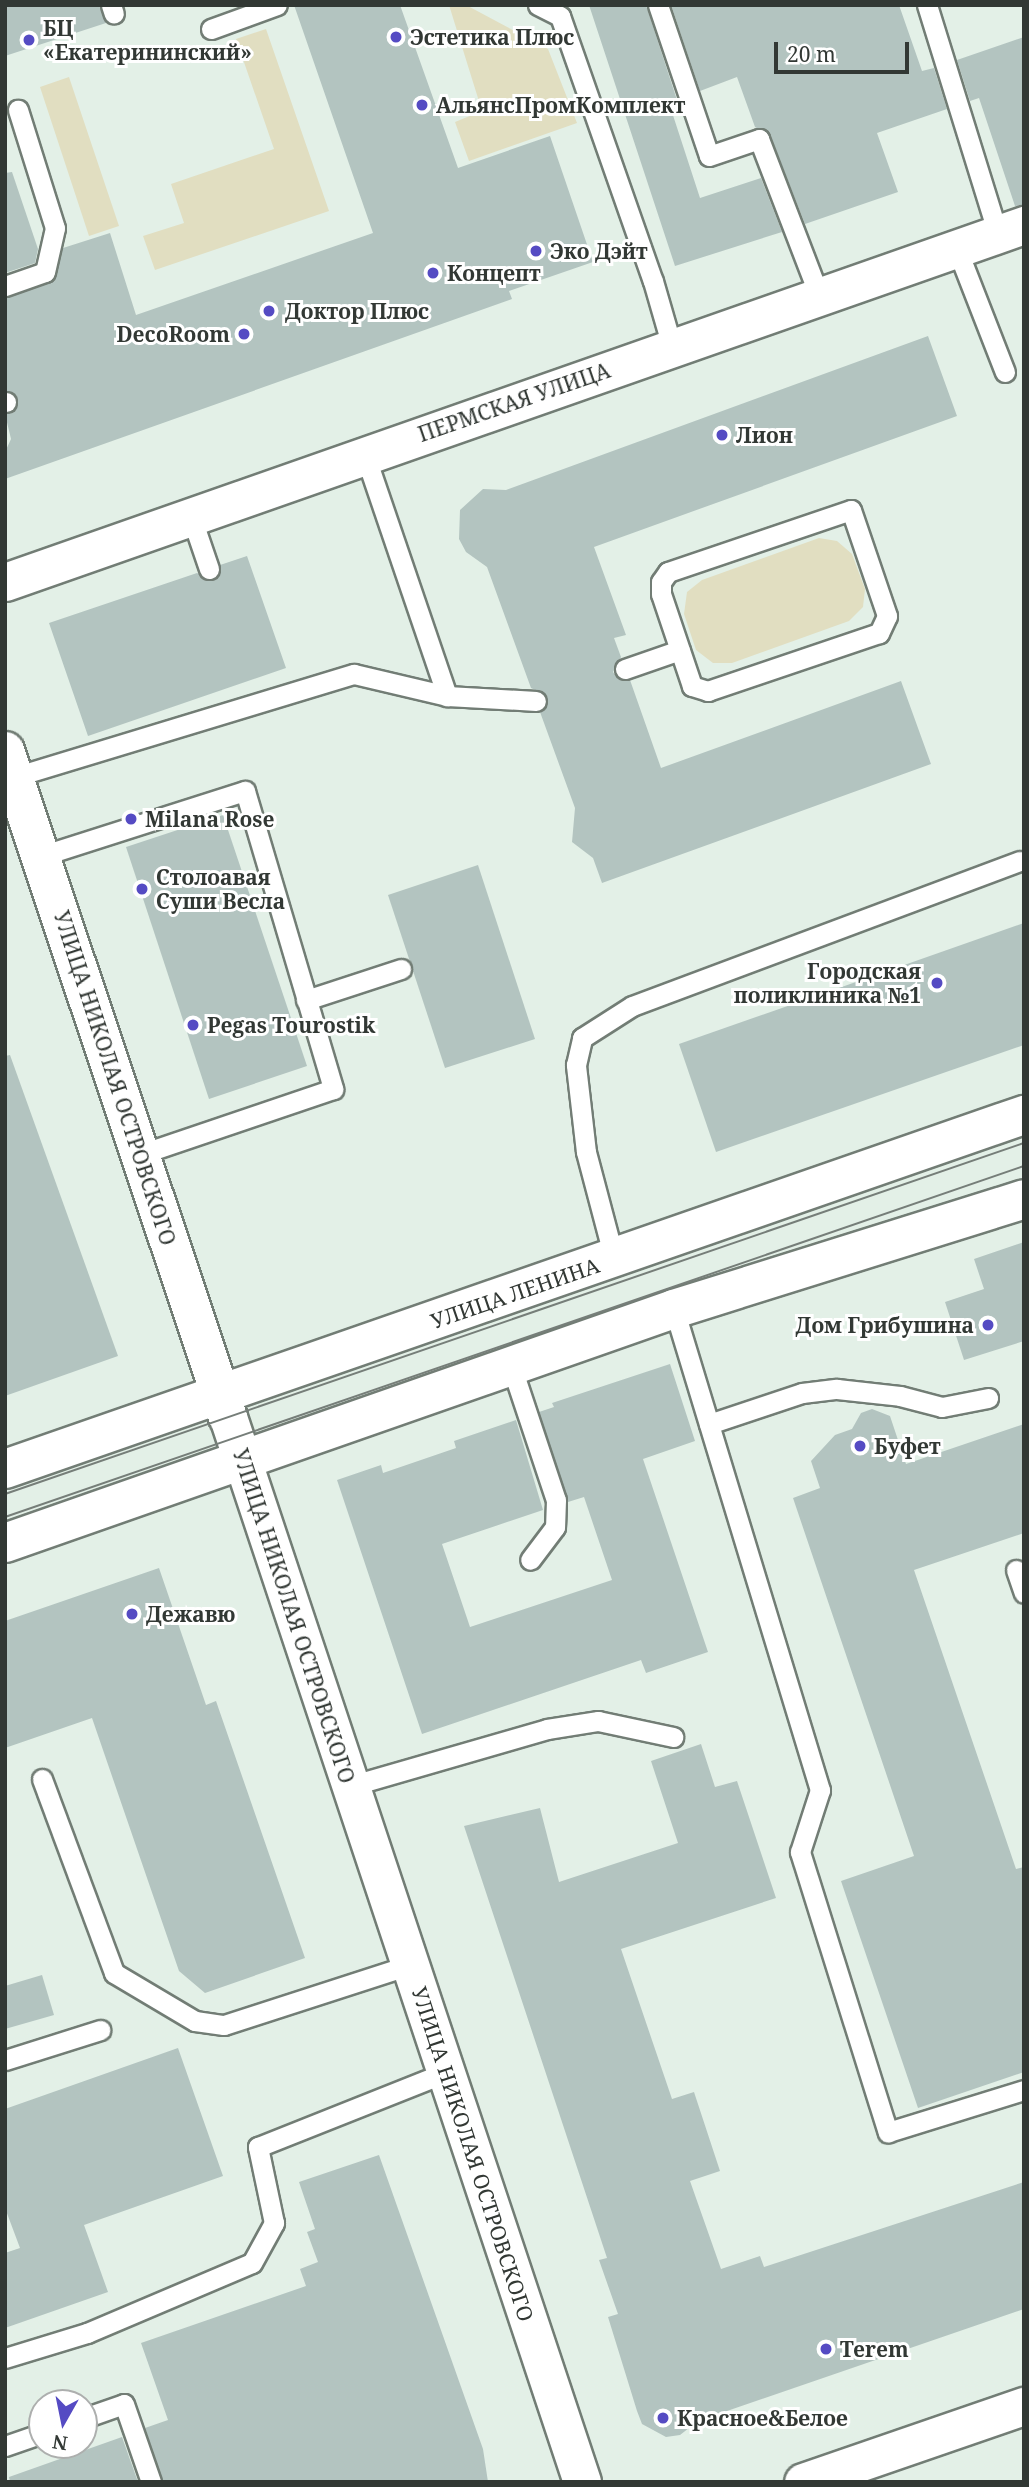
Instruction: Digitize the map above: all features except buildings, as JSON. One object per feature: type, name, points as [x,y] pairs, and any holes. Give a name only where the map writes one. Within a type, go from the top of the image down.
[{"type":"main road","name":"УЛИЦА НИКОЛАЯ ОСТРОВСКОГО","points":[[10,764],[225,1406]]},
{"type":"main road","name":"УЛИЦА ЛЕНИНА","points":[[5,1469],[225,1406],[614,1258],[1024,1115]]},
{"type":"main road","points":[[5,1543],[674,1309],[1024,1199]]},
{"type":"street","name":"ПЕРМСКАЯ УЛИЦА","points":[[5,582],[1011,229]]},
{"type":"street","name":"УЛИЦА НИКОЛАЯ ОСТРОВСКОГО","points":[[225,1406],[582,2482]]},
{"type":"street","points":[[803,2482],[1024,2406]]},
{"type":"lane","points":[[211,29],[277,5]]},
{"type":"lane","points":[[538,5],[560,16],[653,281],[671,347]]},
{"type":"lane","points":[[658,5],[709,156],[759,139],[819,295]]},
{"type":"lane","points":[[927,5],[1011,229]]},
{"type":"lane","points":[[5,286],[46,272],[55,228],[18,110]]},
{"type":"lane","points":[[957,249],[1006,372]]},
{"type":"lane","points":[[365,455],[447,696]]},
{"type":"lane","points":[[851,510],[887,616],[879,633],[708,691],[692,686],[680,650],[661,594],[661,582],[668,572],[851,510]]},
{"type":"lane","points":[[191,516],[209,569]]},
{"type":"lane","points":[[625,669],[680,650]]},
{"type":"lane","points":[[10,764],[339,677],[372,677],[447,696],[536,701]]},
{"type":"lane","points":[[41,856],[245,791],[333,1089],[141,1154]]},
{"type":"lane","points":[[614,1258],[586,1152],[576,1065],[582,1038],[632,1006],[1020,861]]},
{"type":"lane","points":[[306,1000],[401,969]]},
{"type":"lane","points":[[674,1309],[820,1790],[800,1852],[888,2132],[1024,2090]]},
{"type":"lane","points":[[511,1365],[556,1500],[555,1527],[530,1560]]},
{"type":"lane","points":[[709,1424],[802,1393],[837,1389],[900,1396],[942,1407],[988,1398]]},
{"type":"lane","points":[[1016,1570],[1024,1592]]},
{"type":"lane","points":[[351,1786],[547,1729],[598,1721],[673,1737]]},
{"type":"lane","points":[[42,1779],[114,1973],[195,2021],[223,2025],[410,1965]]},
{"type":"lane","points":[[5,2060],[100,2029]]},
{"type":"lane","points":[[5,2358],[87,2333],[252,2263],[274,2223],[258,2147],[446,2072]]},
{"type":"lane","points":[[98,2413],[124,2404],[150,2482]]},
{"type":"lane","points":[[5,2446],[28,2438]]},
{"type":"shaded area","points":[[449,5],[466,5],[548,49],[577,123],[469,161],[455,122],[482,111]]},
{"type":"shaded area","points":[[266,29],[329,211],[155,270],[143,236],[184,223],[171,184],[274,149],[236,39]]},
{"type":"shaded area","points":[[69,77],[119,226],[89,236],[40,87]]},
{"type":"shaded area","points":[[819,538],[837,541],[852,554],[865,589],[863,607],[849,621],[732,663],[713,663],[696,650],[684,614],[687,592],[702,580]]},
{"type":"tram line","points":[[5,1494],[1024,1143]]},
{"type":"tram line","points":[[5,1517],[1024,1166]]},
{"type":"place","name":"Эстетика Плюс","points":[[396,37]]},
{"type":"place","name":"БЦ «Екатерининский»","points":[[29,40]]},
{"type":"place","name":"АльянсПромКомплект","points":[[422,105]]},
{"type":"place","name":"Эко Дэйт","points":[[536,251]]},
{"type":"place","name":"Концепт","points":[[433,273]]},
{"type":"place","name":"Доктор Плюс","points":[[269,311]]},
{"type":"place","name":"DecoRoom","points":[[244,334]]},
{"type":"place","name":"Лион","points":[[722,435]]},
{"type":"place","name":"Milana Rose","points":[[131,819]]},
{"type":"place","name":"Столоавая Суши Весла","points":[[142,889]]},
{"type":"place","name":"Городская поликлиника №1","points":[[937,983]]},
{"type":"place","name":"Pegas Tourostik","points":[[193,1025]]},
{"type":"place","name":"Дом Грибушина","points":[[988,1325]]},
{"type":"place","name":"Буфет","points":[[860,1446]]},
{"type":"place","name":"Дежавю","points":[[132,1614]]},
{"type":"place","name":"Terem","points":[[826,2349]]},
{"type":"place","name":"Красное&Белое","points":[[663,2418]]}]
